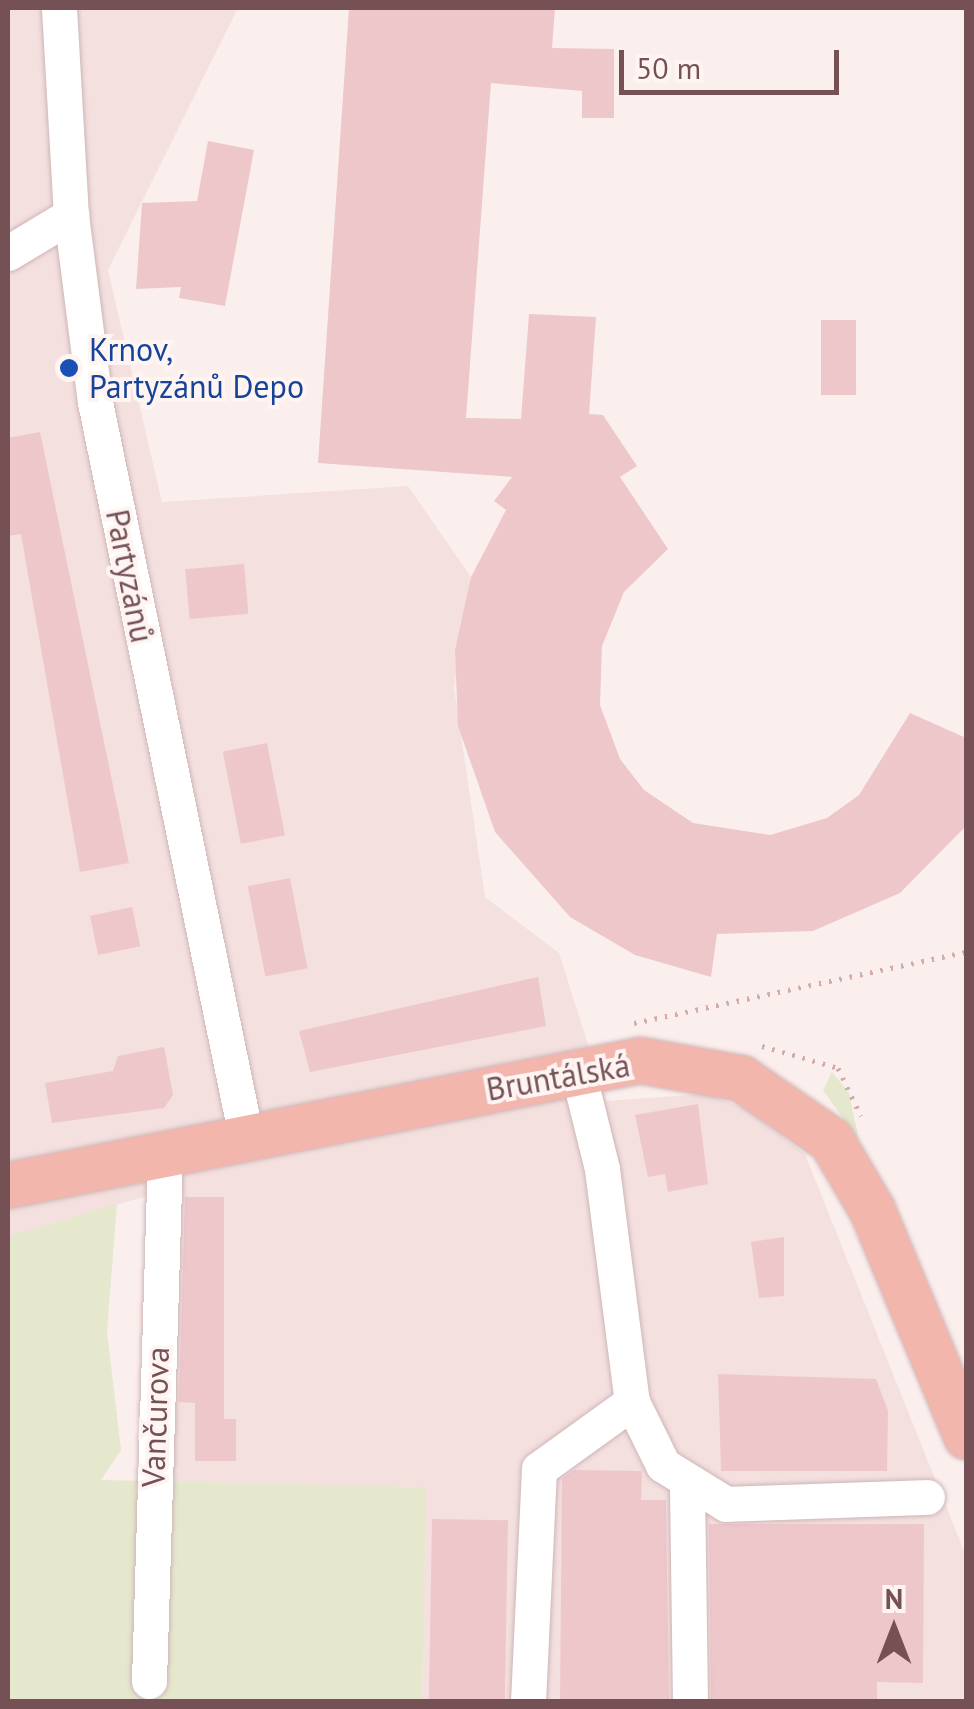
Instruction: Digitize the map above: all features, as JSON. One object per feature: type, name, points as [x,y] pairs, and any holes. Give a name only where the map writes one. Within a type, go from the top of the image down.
[{"type":"main road","name":"Bruntálská","points":[[8,1185],[640,1060],[740,1078],[830,1140],[872,1210],[966,1436]]},
{"type":"street","name":"Partyzánů","points":[[59,8],[71,215],[96,402],[246,1138]]},
{"type":"street","points":[[8,253],[71,215]]},
{"type":"street","points":[[578,1072],[602,1169],[639,1431],[687,1488],[726,1504],[926,1497]]},
{"type":"street","name":"Vančurova","points":[[149,1680],[165,1154]]},
{"type":"street","points":[[528,1702],[539,1470],[632,1402]]},
{"type":"street","points":[[687,1488],[690,1702]]},
{"type":"path","points":[[639,1040],[632,1018],[966,952]]},
{"type":"shaded area","points":[[8,8],[238,8],[108,270],[162,502],[408,486],[471,577],[454,688],[485,897],[559,953],[606,1101],[704,1094],[745,1108],[805,1154],[966,1556],[966,1701],[422,1701],[425,1487],[163,1484],[179,1187],[8,1236]]},
{"type":"green space","points":[[832,1072],[849,1093],[859,1141],[823,1090]]},
{"type":"green space","points":[[117,1204],[107,1331],[121,1450],[101,1480],[426,1487],[422,1701],[8,1701],[8,1236]]},
{"type":"building","points":[[349,8],[555,8],[552,48],[614,49],[614,118],[582,118],[582,91],[491,83],[466,418],[521,419],[529,314],[596,317],[589,414],[603,415],[637,466],[620,477],[668,549],[624,592],[602,646],[600,705],[620,759],[644,790],[693,823],[770,835],[827,818],[859,795],[910,713],[966,738],[966,826],[900,893],[813,931],[717,934],[711,977],[635,955],[570,917],[495,832],[458,726],[455,650],[471,577],[506,510],[494,501],[512,477],[318,463]]},
{"type":"building","points":[[208,141],[254,150],[225,306],[179,298],[181,287],[136,289],[142,203],[197,201]]},
{"type":"building","points":[[821,320],[856,320],[856,395],[821,395]]},
{"type":"building","points":[[40,432],[129,863],[80,872],[21,534],[8,536],[8,438]]},
{"type":"building","points":[[244,564],[248,614],[190,619],[185,569]]},
{"type":"building","points":[[267,743],[285,835],[241,844],[223,752]]},
{"type":"building","points":[[290,878],[308,968],[265,977],[248,886]]},
{"type":"building","points":[[132,907],[140,946],[98,955],[90,916]]},
{"type":"building","points":[[538,977],[546,1026],[310,1072],[299,1031]]},
{"type":"building","points":[[164,1047],[173,1095],[164,1108],[52,1123],[45,1083],[113,1071],[118,1056]]},
{"type":"building","points":[[698,1104],[708,1184],[668,1192],[665,1174],[648,1177],[635,1115]]},
{"type":"building","points":[[185,1197],[224,1197],[224,1419],[236,1419],[236,1461],[195,1461],[195,1403],[179,1402]]},
{"type":"building","points":[[784,1237],[784,1296],[759,1298],[751,1242]]},
{"type":"building","points":[[718,1374],[876,1379],[888,1411],[887,1471],[721,1471]]},
{"type":"building","points":[[574,1470],[642,1471],[641,1500],[666,1500],[669,1702],[560,1702],[562,1479]]},
{"type":"building","points":[[432,1519],[508,1520],[505,1702],[429,1702]]},
{"type":"building","points":[[709,1524],[924,1524],[923,1683],[877,1682],[877,1702],[711,1702]]},
{"type":"place","name":"Krnov, Partyzánů Depo","points":[[69,368]]}]
